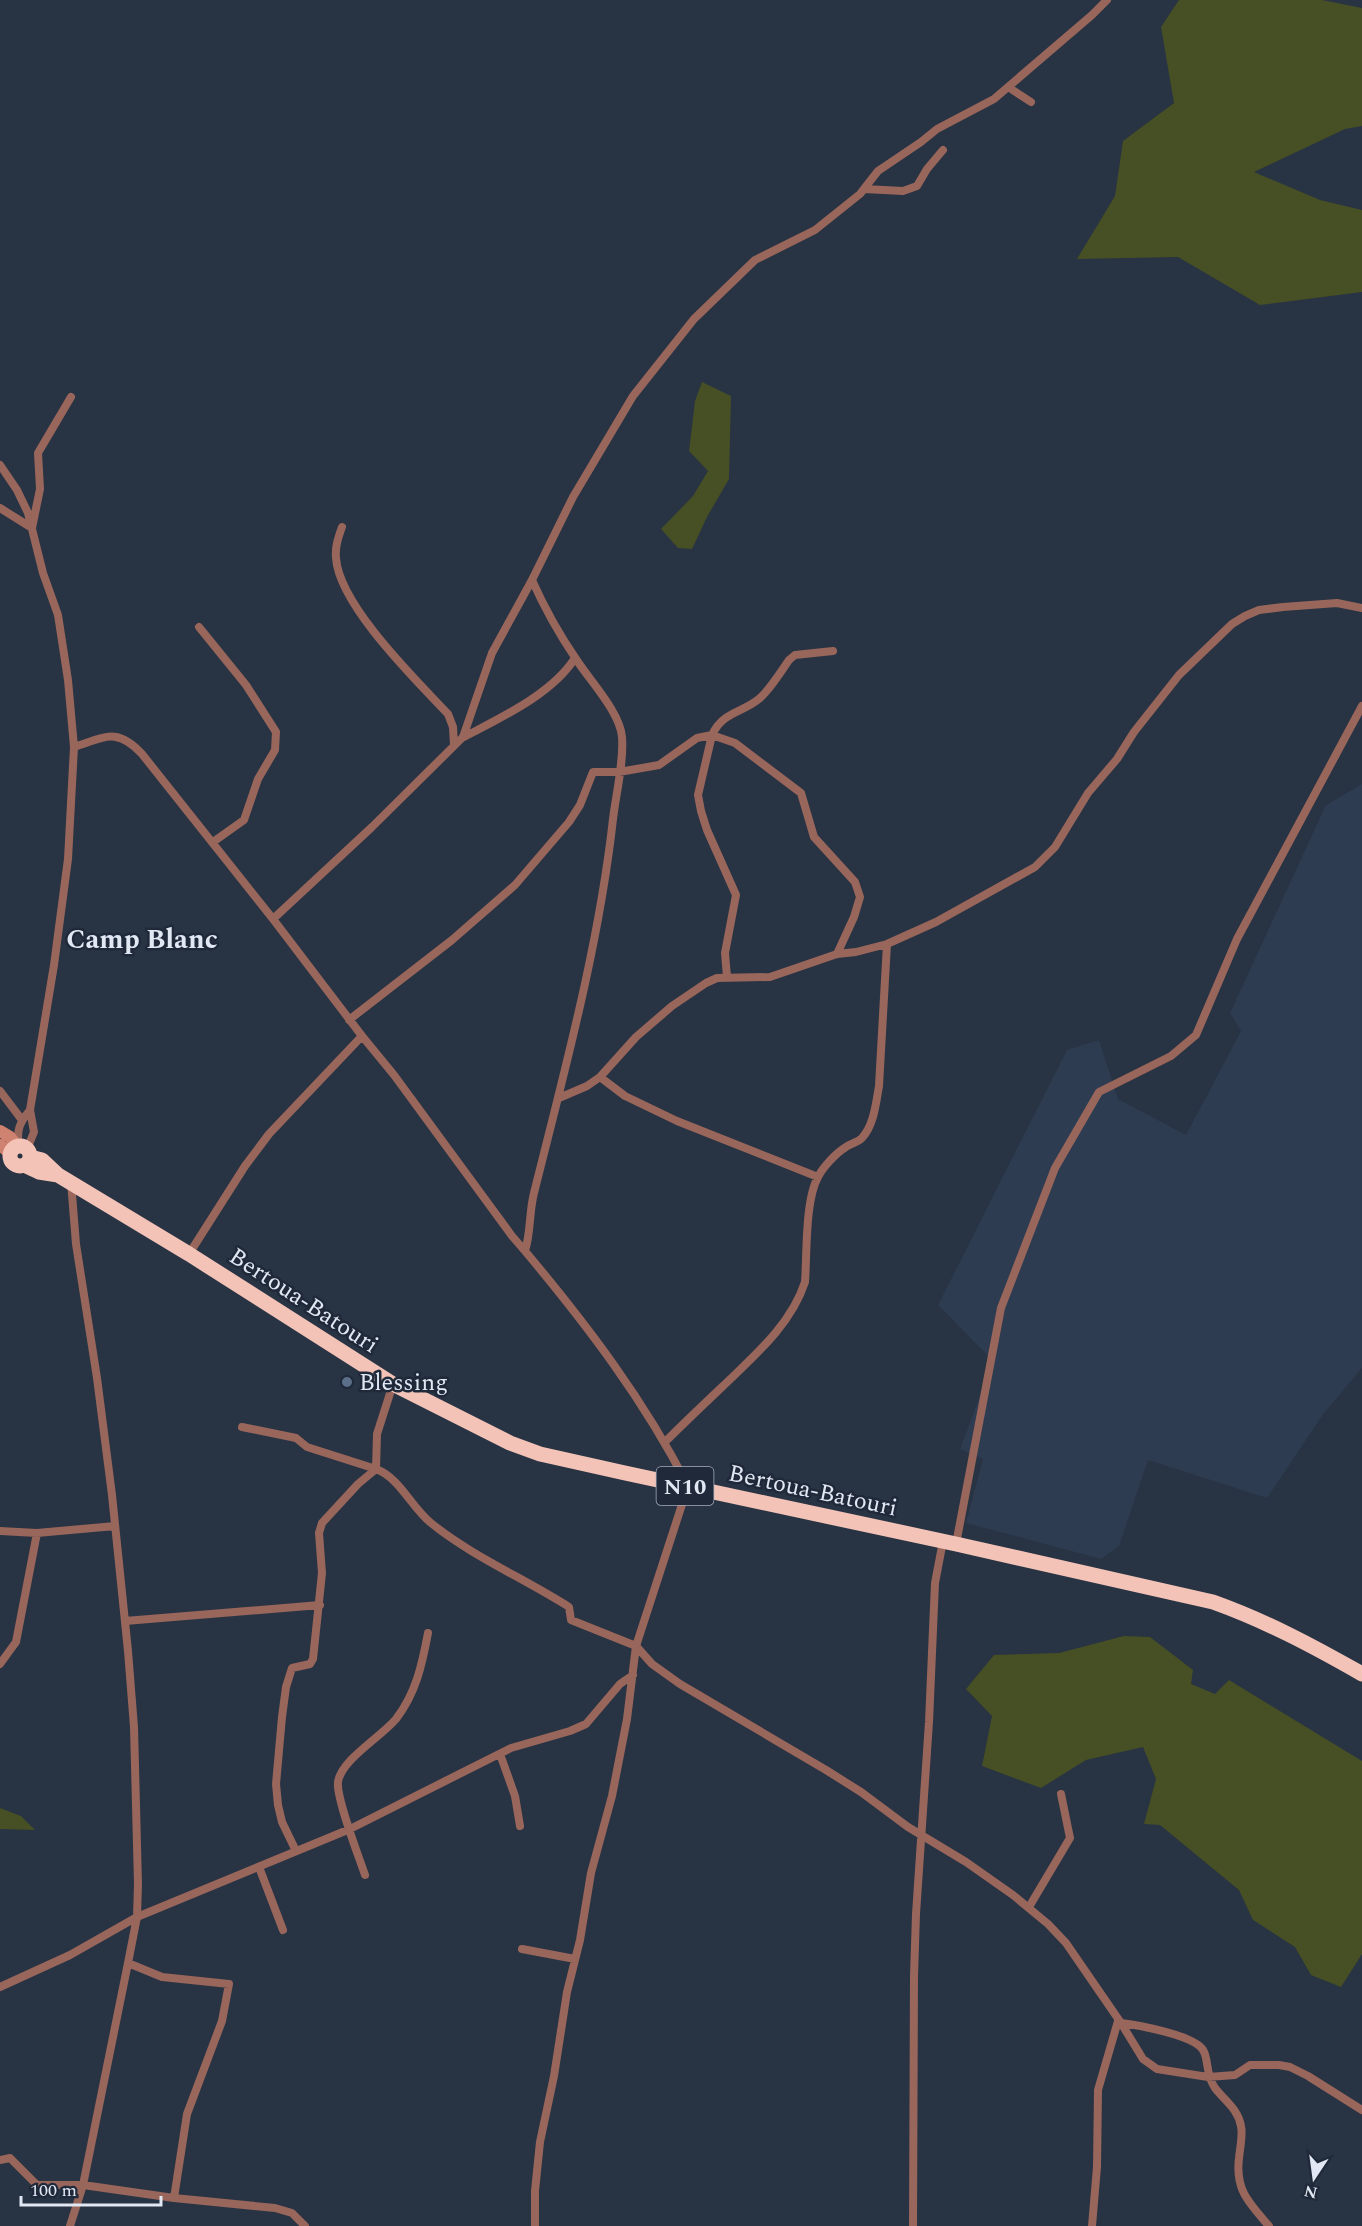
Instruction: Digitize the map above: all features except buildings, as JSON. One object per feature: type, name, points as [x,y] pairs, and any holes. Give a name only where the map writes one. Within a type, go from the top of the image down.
[{"type":"highway","name":"Bertoua-Batouri","points":[[14,1155],[42,1160],[64,1178],[189,1254],[393,1384],[485,1432],[526,1449],[1213,1602],[1294,1635],[1362,1674]]},
{"type":"main road","points":[[0,1131],[10,1137],[14,1155]]},
{"type":"street","points":[[463,737],[492,653],[532,580],[573,496],[633,396],[694,319],[755,260],[815,230],[864,189],[878,171],[937,129],[994,99],[1107,0]]},
{"type":"street","points":[[1008,87],[1031,102]]},
{"type":"street","points":[[864,189],[903,190],[916,186],[943,150]]},
{"type":"street","points":[[32,528],[40,489],[38,453],[71,397]]},
{"type":"street","points":[[0,465],[28,513],[46,581],[58,615],[68,680],[74,747],[68,859],[30,1110],[34,1132],[14,1155]]},
{"type":"street","points":[[0,508],[32,528]]},
{"type":"street","points":[[342,527],[336,544],[336,560],[339,575],[347,591],[367,622],[448,714],[453,727],[454,745]]},
{"type":"street","points":[[525,1251],[533,1194],[559,1098],[597,926],[609,852],[622,737],[617,721],[575,658],[532,580]]},
{"type":"street","points":[[559,1098],[580,1090],[600,1077],[636,1037],[672,1006],[706,983],[727,977],[770,977],[837,954],[887,944],[936,922],[1035,867],[1054,847],[1089,793],[1117,759],[1153,706],[1179,675],[1232,624],[1252,613],[1268,609],[1337,603],[1362,608]]},
{"type":"street","points":[[200,627],[246,685],[276,732],[277,740],[275,750],[258,779],[244,820],[213,842]]},
{"type":"street","points":[[727,977],[725,954],[736,895],[707,830],[698,795],[712,735],[726,717],[758,700],[795,655],[833,651]]},
{"type":"street","points":[[273,919],[372,827],[463,737],[544,691],[567,671],[575,658]]},
{"type":"street","points":[[913,2226],[914,1976],[935,1583],[949,1542],[1001,1308],[1055,1168],[1099,1092],[1171,1056],[1196,1035],[1237,939],[1362,706]]},
{"type":"street","points":[[349,1020],[452,940],[516,885],[569,822],[580,805],[593,772],[619,772],[659,765],[697,738],[712,735],[735,743],[801,793],[814,837],[855,882],[860,897],[854,917],[837,954]]},
{"type":"street","points":[[74,747],[116,736],[125,738],[142,754],[394,1075],[525,1251],[593,1334],[665,1442],[688,1486],[636,1646],[612,1796],[591,1873],[540,2142],[535,2191],[535,2226]]},
{"type":"street","points":[[665,1442],[775,1334],[801,1295],[805,1282],[812,1195],[818,1177],[846,1147],[863,1137],[872,1119],[879,1086],[887,944]]},
{"type":"street","points":[[189,1254],[245,1166],[269,1134],[362,1036]]},
{"type":"street","points":[[600,1077],[625,1096],[677,1121],[818,1177]]},
{"type":"street","points":[[0,1091],[22,1120]]},
{"type":"street","points":[[14,1155],[18,1130],[30,1110]]},
{"type":"street","points":[[64,1178],[97,1378],[115,1526],[134,1727],[138,1845],[137,1917],[83,2185],[70,2226]]},
{"type":"street","points":[[297,1851],[282,1822],[276,1784],[286,1687],[292,1668],[310,1664],[312,1661],[320,1605],[322,1573],[319,1533],[322,1523],[358,1484],[376,1469],[377,1434],[393,1384]]},
{"type":"street","points":[[242,1427],[296,1438],[307,1447],[387,1473],[430,1522],[454,1539],[569,1607],[571,1620],[636,1646],[652,1664],[680,1684],[826,1770],[921,1835],[966,1862],[1029,1907],[1066,1943],[1134,2047],[1151,2066],[1166,2071],[1208,2077],[1235,2075],[1250,2065],[1280,2065],[1308,2076],[1362,2110]]},
{"type":"street","points":[[0,1531],[38,1533],[115,1526]]},
{"type":"street","points":[[0,1664],[16,1642],[38,1533]]},
{"type":"street","points":[[125,1621],[320,1605]]},
{"type":"street","points":[[365,1875],[337,1789],[340,1774],[349,1762],[386,1731],[406,1704],[422,1667],[428,1633]]},
{"type":"street","points":[[0,1987],[70,1955],[137,1917],[350,1829],[511,1748],[586,1724],[620,1684],[633,1675]]},
{"type":"street","points":[[500,1754],[514,1796],[520,1826]]},
{"type":"street","points":[[1029,1907],[1070,1838],[1062,1794]]},
{"type":"street","points":[[259,1867],[283,1930]]},
{"type":"street","points":[[522,1949],[575,1959]]},
{"type":"street","points":[[128,1962],[162,1977],[229,1984],[222,2021],[187,2114],[174,2198]]},
{"type":"street","points":[[1119,2022],[1154,2029],[1190,2041],[1204,2051],[1208,2077],[1221,2097],[1237,2112],[1242,2128],[1237,2173],[1240,2188],[1269,2226]]},
{"type":"street","points":[[1092,2226],[1097,2167],[1098,2090],[1119,2022]]},
{"type":"street","points":[[0,2160],[10,2158],[37,2185],[83,2185],[174,2198],[284,2209],[292,2213],[305,2226]]},
{"type":"shaded area","points":[[1362,784],[1362,1368],[1324,1413],[1267,1498],[1148,1460],[1119,1546],[1101,1559],[966,1523],[983,1459],[960,1449],[993,1361],[938,1305],[1067,1050],[1099,1040],[1118,1099],[1186,1135],[1241,1031],[1230,1013],[1326,805]]},
{"type":"green space","points":[[1179,0],[1322,0],[1362,8],[1362,126],[1345,129],[1254,172],[1320,200],[1362,210],[1362,292],[1260,305],[1178,257],[1077,259],[1115,196],[1123,141],[1174,103],[1161,27]]},
{"type":"green space","points":[[702,382],[731,396],[729,479],[692,549],[678,548],[661,529],[693,496],[708,471],[689,451],[695,401]]},
{"type":"green space","points":[[1124,1636],[1150,1637],[1193,1670],[1191,1684],[1215,1694],[1229,1680],[1362,1761],[1362,1954],[1341,1987],[1311,1975],[1295,1947],[1253,1920],[1239,1890],[1160,1825],[1144,1824],[1156,1779],[1143,1747],[1086,1760],[1041,1788],[982,1766],[992,1716],[966,1689],[994,1655],[1059,1653]]},
{"type":"green space","points":[[0,1808],[21,1816],[35,1830],[0,1829]]},
{"type":"place","name":"Blessing","points":[[347,1382]]},
{"type":"district","name":"Camp Blanc","points":[[142,939]]}]
